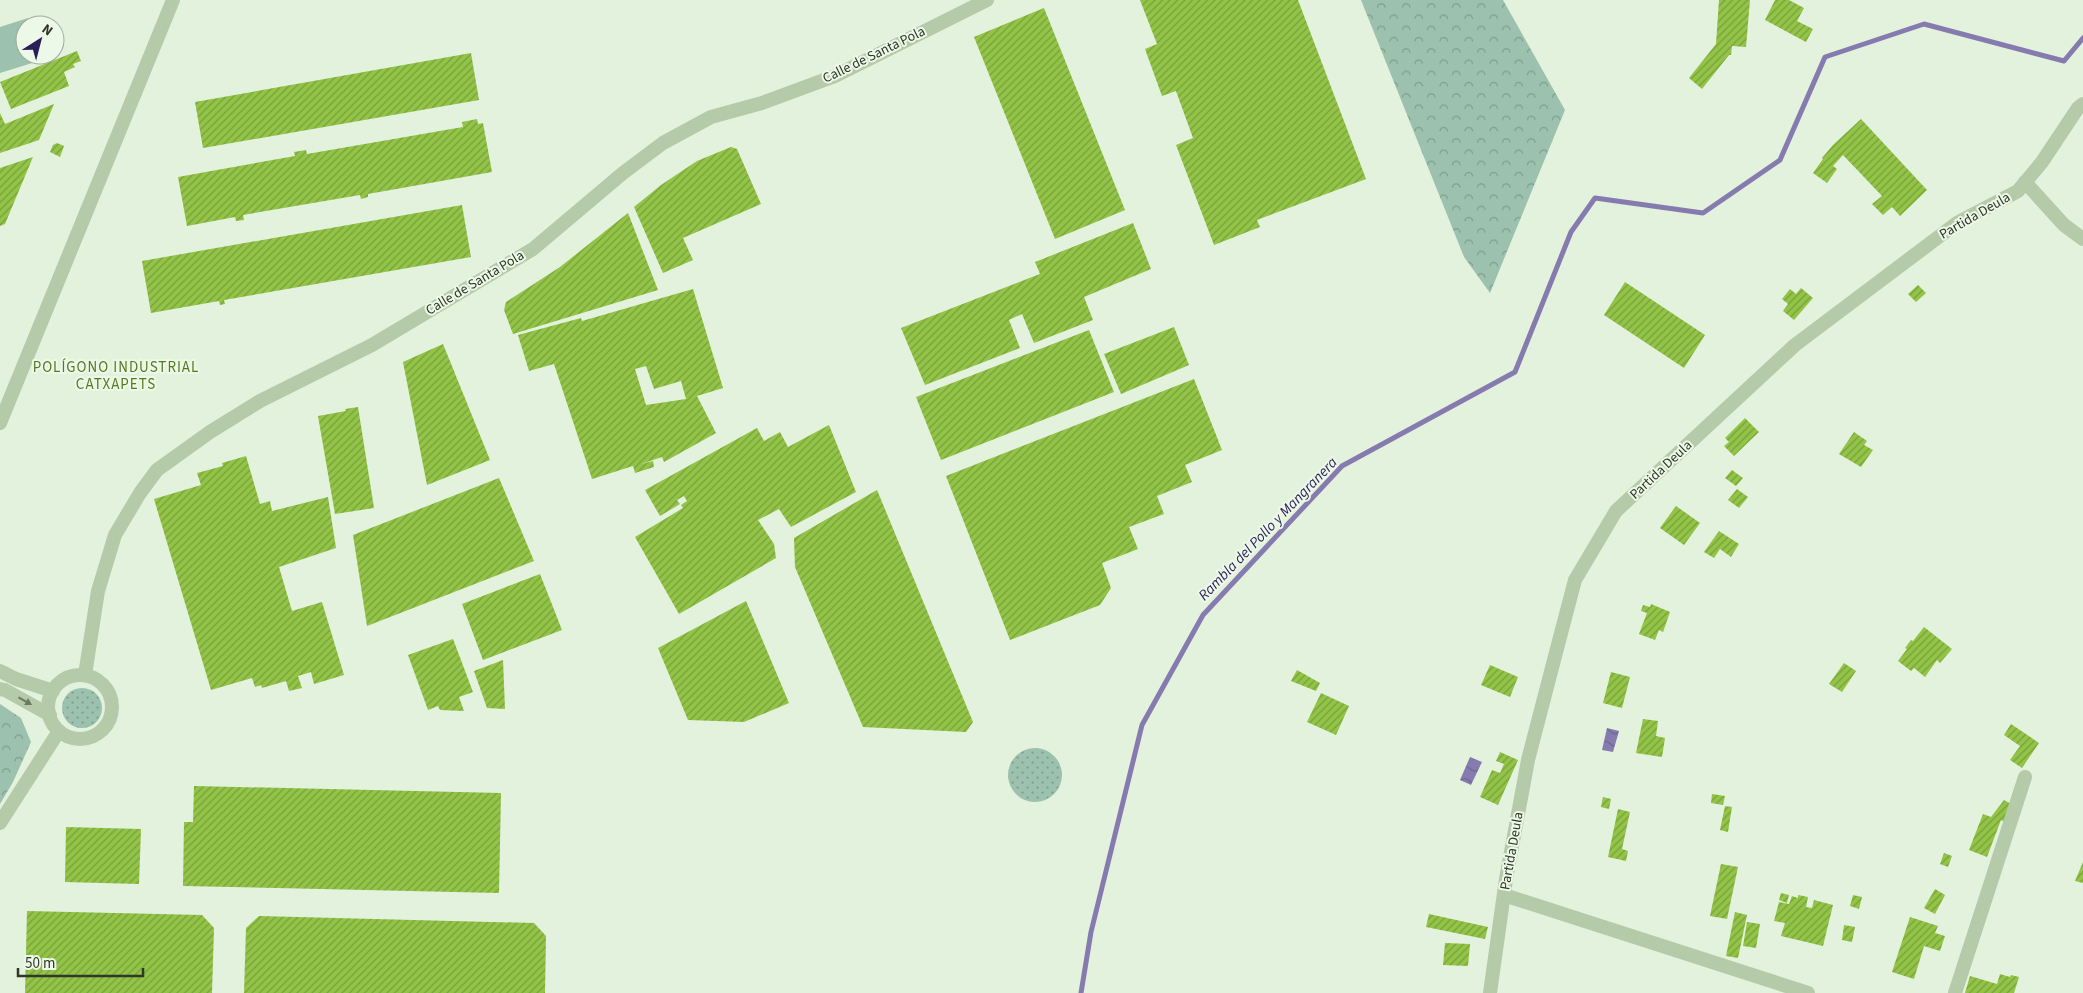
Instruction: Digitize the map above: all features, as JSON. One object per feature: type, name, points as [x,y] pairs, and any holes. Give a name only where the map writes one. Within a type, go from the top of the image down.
[{"type":"street","points":[[0,423],[173,0]]},
{"type":"street","name":"Calle de Santa Pola","points":[[85,675],[98,591],[115,535],[140,493],[157,470],[210,432],[260,401],[372,345],[533,249],[623,173],[663,143],[711,117],[762,103],[834,76],[987,0]]},
{"type":"street","name":"Partida Deula","points":[[1490,993],[1504,895],[1528,760],[1575,580],[1616,512],[1796,345],[1957,223],[2018,191],[2042,162],[2078,108],[2083,104]]},
{"type":"street","points":[[2025,182],[2064,225],[2083,239]]},
{"type":"street","points":[[0,671],[16,679],[53,691]]},
{"type":"street","points":[[74,675],[85,675],[102,683],[109,692],[112,714],[108,724],[100,732],[88,738],[79,739],[59,731],[52,722],[50,698],[60,682],[74,675]]},
{"type":"street","points":[[0,689],[50,715]]},
{"type":"street","points":[[0,824],[59,731]]},
{"type":"street","points":[[1955,993],[2025,777]]},
{"type":"street","points":[[1504,895],[1808,993]]},
{"type":"green space","points":[[1361,0],[1503,0],[1565,110],[1490,293],[1464,257]]},
{"type":"green space","points":[[15,22],[15,65],[26,65],[0,73],[0,27]]},
{"type":"green space","points":[[86,688],[93,691],[99,697],[102,708],[101,716],[93,725],[86,728],[78,728],[71,725],[63,716],[62,704],[65,697],[74,689]]},
{"type":"green space","points":[[0,704],[21,718],[31,742],[13,782],[0,804]]},
{"type":"green space","points":[[1030,748],[1040,748],[1050,752],[1058,760],[1062,775],[1058,790],[1050,798],[1040,802],[1030,802],[1020,798],[1012,790],[1008,780],[1008,770],[1012,760],[1020,752]]},
{"type":"water","points":[[1607,728],[1619,731],[1613,752],[1602,750]]},
{"type":"water","points":[[1470,757],[1482,762],[1471,785],[1460,780]]},
{"type":"building","points":[[1140,0],[1298,0],[1366,179],[1257,220],[1260,227],[1214,245],[1176,145],[1193,138],[1176,91],[1162,96],[1145,49],[1157,44]]},
{"type":"building","points":[[1719,0],[1750,0],[1746,47],[1732,46],[1731,55],[1729,55],[1702,89],[1689,78],[1716,44]]},
{"type":"building","points":[[1775,0],[1789,0],[1804,8],[1797,21],[1813,29],[1806,42],[1765,20]]},
{"type":"building","points":[[1044,8],[1125,210],[1055,239],[974,37]]},
{"type":"building","points":[[77,51],[81,61],[73,64],[75,67],[64,72],[69,86],[11,109],[0,82],[42,65],[65,65],[65,56]]},
{"type":"building","points":[[471,53],[479,100],[203,148],[195,102]]},
{"type":"building","points":[[54,104],[39,140],[0,153],[0,113],[5,124]]},
{"type":"building","points":[[477,119],[478,124],[483,123],[492,172],[368,194],[368,197],[361,199],[360,195],[243,215],[244,220],[236,221],[235,217],[187,226],[178,177],[295,156],[294,152],[306,150],[307,154],[463,127],[462,122]]},
{"type":"building","points":[[1861,119],[1927,190],[1900,216],[1892,207],[1883,215],[1872,204],[1882,196],[1843,155],[1833,166],[1837,169],[1827,183],[1813,173],[1833,145]]},
{"type":"building","points":[[57,143],[64,146],[60,157],[50,152],[53,145]]},
{"type":"building","points":[[731,147],[737,149],[761,204],[683,238],[693,260],[663,273],[634,207],[661,185],[697,161]]},
{"type":"building","points":[[33,157],[5,224],[0,226],[0,168]]},
{"type":"building","points":[[462,205],[471,257],[224,300],[225,304],[220,305],[219,301],[151,313],[142,261]]},
{"type":"building","points":[[628,213],[658,290],[513,334],[504,310],[506,302],[560,267]]},
{"type":"building","points":[[1133,223],[1151,269],[1084,297],[1093,320],[1034,343],[1022,314],[1009,320],[1020,348],[925,385],[901,328],[1040,274],[1035,262]]},
{"type":"building","points":[[1625,282],[1705,335],[1684,368],[1604,315]]},
{"type":"building","points":[[1918,285],[1926,293],[1916,302],[1908,294]]},
{"type":"building","points":[[1801,288],[1813,298],[1794,320],[1783,311],[1788,304],[1782,299],[1790,289],[1796,294]]},
{"type":"building","points":[[693,289],[723,388],[697,396],[716,433],[664,462],[662,457],[641,464],[653,461],[654,467],[635,473],[633,466],[592,479],[554,364],[529,371],[518,335],[581,318],[582,321]],"holes":[[[646,366],[654,389],[681,381],[686,399],[646,405],[635,369]]]},
{"type":"building","points":[[1174,327],[1189,365],[1121,394],[1104,354]]},
{"type":"building","points":[[1089,330],[1114,392],[941,460],[916,397]]},
{"type":"building","points":[[443,344],[490,460],[427,485],[403,362]]},
{"type":"building","points":[[1194,379],[1222,450],[1185,465],[1192,482],[1157,496],[1164,514],[1129,527],[1138,549],[1102,563],[1111,588],[1100,605],[1010,640],[946,476]]},
{"type":"building","points":[[358,407],[374,508],[335,514],[318,416]]},
{"type":"building","points":[[1745,418],[1759,432],[1734,456],[1724,446],[1729,442],[1725,438]]},
{"type":"building","points":[[829,425],[856,492],[791,527],[779,509],[758,520],[774,544],[776,558],[679,614],[635,537],[683,508],[681,505],[687,501],[684,496],[677,500],[680,504],[660,516],[645,490],[757,428],[764,441],[780,432],[788,447]]},
{"type":"building","points":[[1854,432],[1867,441],[1864,445],[1873,450],[1861,467],[1839,454]]},
{"type":"building","points":[[246,456],[260,504],[270,501],[272,511],[328,497],[336,548],[279,567],[292,611],[322,602],[344,675],[314,684],[311,672],[298,676],[302,688],[289,691],[286,681],[262,688],[261,685],[255,687],[252,678],[211,690],[154,499],[201,485],[197,473],[223,466],[222,463]]},
{"type":"building","points":[[1732,470],[1743,478],[1736,486],[1725,478]]},
{"type":"building","points":[[499,478],[534,561],[367,626],[353,535]]},
{"type":"building","points":[[1737,489],[1748,497],[1739,508],[1728,500]]},
{"type":"building","points":[[877,490],[973,722],[966,732],[863,727],[795,567],[794,538]]},
{"type":"building","points":[[1676,506],[1700,523],[1684,545],[1660,528]]},
{"type":"building","points":[[1719,531],[1739,544],[1731,557],[1720,549],[1714,558],[1704,552]]},
{"type":"building","points":[[540,574],[562,630],[483,660],[462,604]]},
{"type":"building","points":[[746,601],[789,703],[744,722],[688,720],[658,648]]},
{"type":"building","points":[[1651,604],[1670,612],[1663,632],[1659,630],[1655,640],[1639,634],[1647,613],[1641,611],[1643,605],[1650,607]]},
{"type":"building","points":[[1924,627],[1952,649],[1940,663],[1937,660],[1925,677],[1914,668],[1911,671],[1898,661],[1911,640],[1913,641]]},
{"type":"building","points":[[453,639],[473,692],[459,697],[464,711],[440,710],[438,706],[428,710],[408,655]]},
{"type":"building","points":[[503,660],[505,709],[487,708],[474,671]]},
{"type":"building","points":[[1844,663],[1856,671],[1842,692],[1829,684]]},
{"type":"building","points":[[1490,665],[1518,677],[1510,697],[1481,685]]},
{"type":"building","points":[[1297,670],[1320,683],[1316,691],[1291,681]]},
{"type":"building","points":[[1611,672],[1630,677],[1622,708],[1603,703]]},
{"type":"building","points":[[1321,693],[1349,706],[1336,735],[1307,722]]},
{"type":"building","points":[[1643,719],[1658,721],[1656,736],[1665,738],[1662,757],[1636,753]]},
{"type":"building","points":[[2011,724],[2039,743],[2022,768],[2010,760],[2020,746],[2004,735]]},
{"type":"building","points":[[1500,752],[1518,760],[1498,805],[1480,797],[1492,770],[1500,773],[1504,764],[1496,761]]},
{"type":"building","points":[[194,786],[501,793],[499,893],[183,886],[184,822],[193,822]]},
{"type":"building","points":[[1712,794],[1725,796],[1723,805],[1711,803]]},
{"type":"building","points":[[1603,797],[1611,799],[1609,809],[1601,807]]},
{"type":"building","points":[[2004,800],[2013,805],[2007,823],[2001,820],[1987,857],[1969,850],[1983,814],[1991,817]]},
{"type":"building","points":[[1725,806],[1732,807],[1728,832],[1720,830]]},
{"type":"building","points":[[1618,809],[1630,812],[1622,849],[1628,851],[1626,861],[1608,857]]},
{"type":"building","points":[[66,827],[141,829],[139,884],[65,882]]},
{"type":"building","points":[[1944,853],[1952,856],[1948,867],[1940,864]]},
{"type":"building","points":[[2083,862],[2083,883],[2075,881]]},
{"type":"building","points":[[1721,864],[1738,867],[1727,919],[1710,916]]},
{"type":"building","points":[[1935,889],[1945,895],[1935,914],[1924,908]]},
{"type":"building","points":[[1781,893],[1789,895],[1787,903],[1779,900]]},
{"type":"building","points":[[1798,895],[1808,897],[1806,907],[1812,908],[1814,900],[1833,905],[1823,946],[1781,936],[1785,923],[1774,921],[1779,902],[1789,904],[1792,896],[1798,898]]},
{"type":"building","points":[[1853,895],[1862,897],[1859,909],[1850,906]]},
{"type":"building","points":[[27,911],[202,915],[214,928],[212,993],[25,993]]},
{"type":"building","points":[[1735,912],[1747,915],[1738,958],[1726,956]]},
{"type":"building","points":[[1429,914],[1488,927],[1485,939],[1426,927]]},
{"type":"building","points":[[259,916],[534,923],[546,936],[545,993],[244,993],[246,928]]},
{"type":"building","points":[[1910,917],[1938,926],[1935,933],[1945,936],[1940,951],[1924,946],[1914,979],[1892,972]]},
{"type":"building","points":[[1747,922],[1760,924],[1756,948],[1743,946]]},
{"type":"building","points":[[1844,925],[1855,927],[1852,942],[1842,940]]},
{"type":"building","points":[[1445,943],[1470,944],[1468,966],[1443,965]]},
{"type":"building","points":[[2000,974],[2019,977],[2014,993],[1965,993],[1970,976],[1997,984]]},
{"type":"waterway","name":"Rambla del Pollo y Mangranera","points":[[1081,993],[1091,932],[1142,725],[1203,615],[1342,466],[1515,372],[1571,232],[1595,198],[1703,213],[1780,160],[1825,57],[1924,24],[2064,61],[2083,38]]},
{"type":"district","name":"POLÍGONO INDUSTRIAL CATXAPETS","points":[[116,376]]}]
